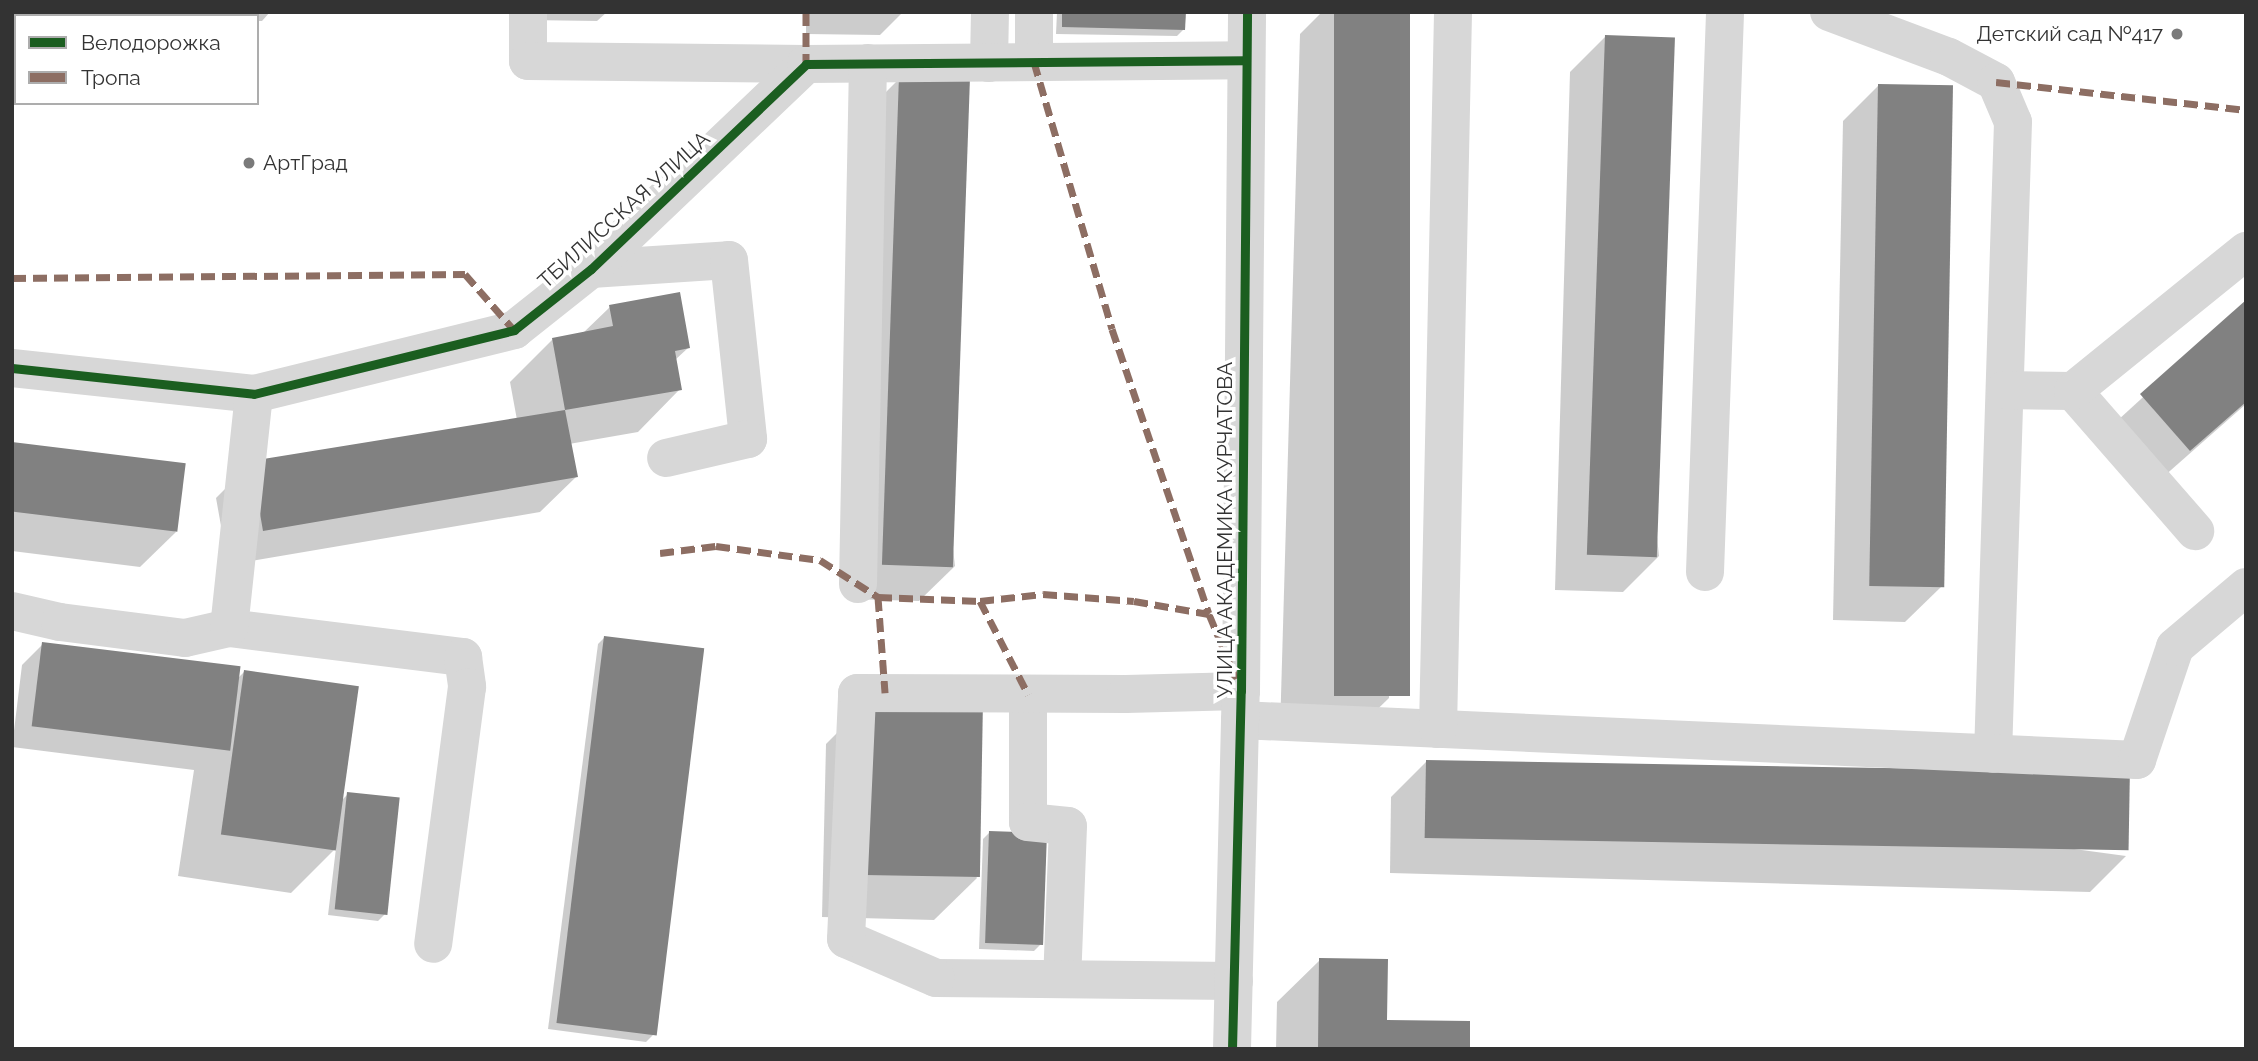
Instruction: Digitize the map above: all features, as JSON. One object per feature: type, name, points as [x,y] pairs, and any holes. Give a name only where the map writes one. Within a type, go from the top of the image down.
[{"type":"street","points":[[528,12],[528,61],[806,64],[1246,60]]},
{"type":"street","points":[[989,63],[990,12]]},
{"type":"street","points":[[1034,12],[1034,62]]},
{"type":"street","name":"УЛИЦА АКАДЕМИКА КУРЧАТОВА","points":[[1232,1049],[1241,705],[1247,12]]},
{"type":"street","points":[[1438,729],[1453,12]]},
{"type":"street","points":[[1705,572],[1725,12]]},
{"type":"street","points":[[1829,12],[1949,57],[1996,82],[2013,122],[1993,754]]},
{"type":"street","points":[[858,584],[868,63]]},
{"type":"street","name":"ТБИЛИССКАЯ УЛИЦА","points":[[12,368],[254,394],[514,330],[591,270],[806,64]]},
{"type":"street","points":[[2005,390],[2073,391],[2246,251]]},
{"type":"street","points":[[591,270],[729,260],[748,439],[666,458]]},
{"type":"street","points":[[2073,391],[2195,531]]},
{"type":"street","points":[[229,628],[254,394]]},
{"type":"street","points":[[1234,981],[936,978],[846,939],[857,693],[1028,694],[1241,705],[1438,729],[2137,760],[2175,647],[2246,587]]},
{"type":"street","points":[[12,611],[60,622],[185,638],[229,628],[463,657],[467,687],[433,944]]},
{"type":"street","points":[[1028,694],[1028,822],[1068,827],[1062,979]]},
{"type":"building","points":[[1062,12],[1186,12],[1185,30],[1062,27]]},
{"type":"building","points":[[1334,12],[1410,12],[1410,696],[1334,696]]},
{"type":"building","points":[[1605,35],[1675,37],[1657,557],[1587,555]]},
{"type":"building","points":[[899,76],[970,78],[953,567],[882,565]]},
{"type":"building","points":[[1878,84],[1953,85],[1944,587],[1869,586]]},
{"type":"building","points":[[680,292],[690,348],[675,351],[682,390],[565,410],[552,338],[613,326],[609,305]]},
{"type":"building","points":[[2246,300],[2246,402],[2190,451],[2140,394]]},
{"type":"building","points":[[565,410],[578,477],[263,531],[251,461]]},
{"type":"building","points":[[12,442],[186,463],[177,532],[12,512]]},
{"type":"building","points":[[604,636],[704,648],[657,1035],[556,1023]]},
{"type":"building","points":[[42,642],[241,666],[230,751],[32,726]]},
{"type":"building","points":[[244,670],[359,686],[336,851],[221,834]]},
{"type":"building","points":[[868,699],[983,701],[980,877],[865,875]]},
{"type":"building","points":[[1426,760],[2130,772],[2129,850],[1425,838]]},
{"type":"building","points":[[347,792],[400,798],[387,915],[335,909]]},
{"type":"building","points":[[989,831],[1047,833],[1043,945],[985,943]]},
{"type":"building","points":[[1319,958],[1388,959],[1387,1020],[1470,1021],[1470,1049],[1318,1049]]},
{"type":"marked path","points":[[806,12],[806,64]]},
{"type":"marked path","points":[[1034,62],[1112,329],[1209,614]]},
{"type":"marked path","points":[[1996,82],[2246,110]]},
{"type":"marked path","points":[[12,278],[465,274],[514,330]]},
{"type":"marked path","points":[[660,553],[716,546],[820,560],[878,597],[980,601],[1043,594],[1134,601],[1209,614],[1236,679]]},
{"type":"marked path","points":[[878,597],[885,693]]},
{"type":"marked path","points":[[980,601],[1028,694]]},
{"type":"cycle path","points":[[1232,1049],[1241,691],[1247,12]]},
{"type":"cycle path","points":[[12,368],[254,394],[514,330],[591,269],[806,64],[1246,60]]},
{"type":"place","name":"Детский сад №417","points":[[2177,34]]},
{"type":"place","name":"АртГрад","points":[[249,163]]}]
